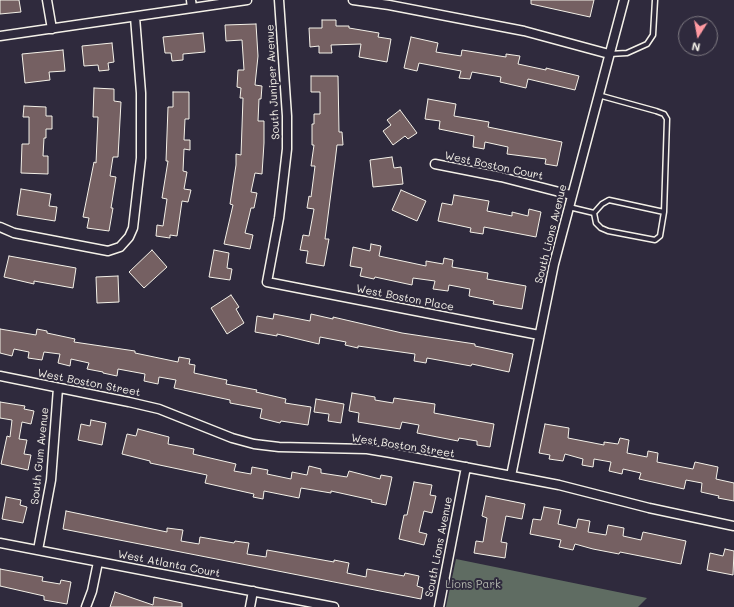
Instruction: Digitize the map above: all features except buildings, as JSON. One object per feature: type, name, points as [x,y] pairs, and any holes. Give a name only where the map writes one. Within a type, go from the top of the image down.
[{"type":"street","points":[[47,0],[52,29]]},
{"type":"street","points":[[0,36],[135,17],[191,4],[247,0]]},
{"type":"street","name":"South Juniper Avenue","points":[[267,282],[280,210],[287,149],[287,116],[279,0]]},
{"type":"street","points":[[353,0],[389,5],[524,31],[609,54]]},
{"type":"street","name":"South Lions Avenue","points":[[511,476],[539,335],[568,207],[624,0]]},
{"type":"street","points":[[0,227],[14,233],[108,251],[115,250],[123,243],[133,228],[141,158],[141,93],[135,17]]},
{"type":"street","name":"West Boston Court","points":[[435,164],[501,176],[571,195]]},
{"type":"street","name":"West Boston Place","points":[[267,282],[539,335]]},
{"type":"street","name":"West Boston Street","points":[[0,376],[159,409],[232,438],[254,444],[279,447],[367,449],[559,485],[677,515],[734,526]]},
{"type":"street","name":"South Gum Avenue","points":[[38,550],[51,480],[58,388]]},
{"type":"street","name":"South Lions Avenue","points":[[439,607],[466,467]]},
{"type":"street","name":"West Atlanta Court","points":[[0,543],[334,607]]},
{"type":"street","points":[[86,607],[92,591],[98,562]]},
{"type":"street","points":[[250,607],[253,591]]},
{"type":"lane","points":[[609,54],[627,53],[647,44],[653,35],[655,0]]},
{"type":"lane","points":[[594,213],[596,223],[601,228],[655,240],[660,236],[664,212],[667,119],[664,114],[656,111],[598,95]]},
{"type":"lane","points":[[594,213],[602,204],[609,200],[664,212]]},
{"type":"lane","points":[[568,207],[594,213]]},
{"type":"green space","name":"Lions Park","points":[[456,559],[647,598],[638,607],[446,607]]}]
